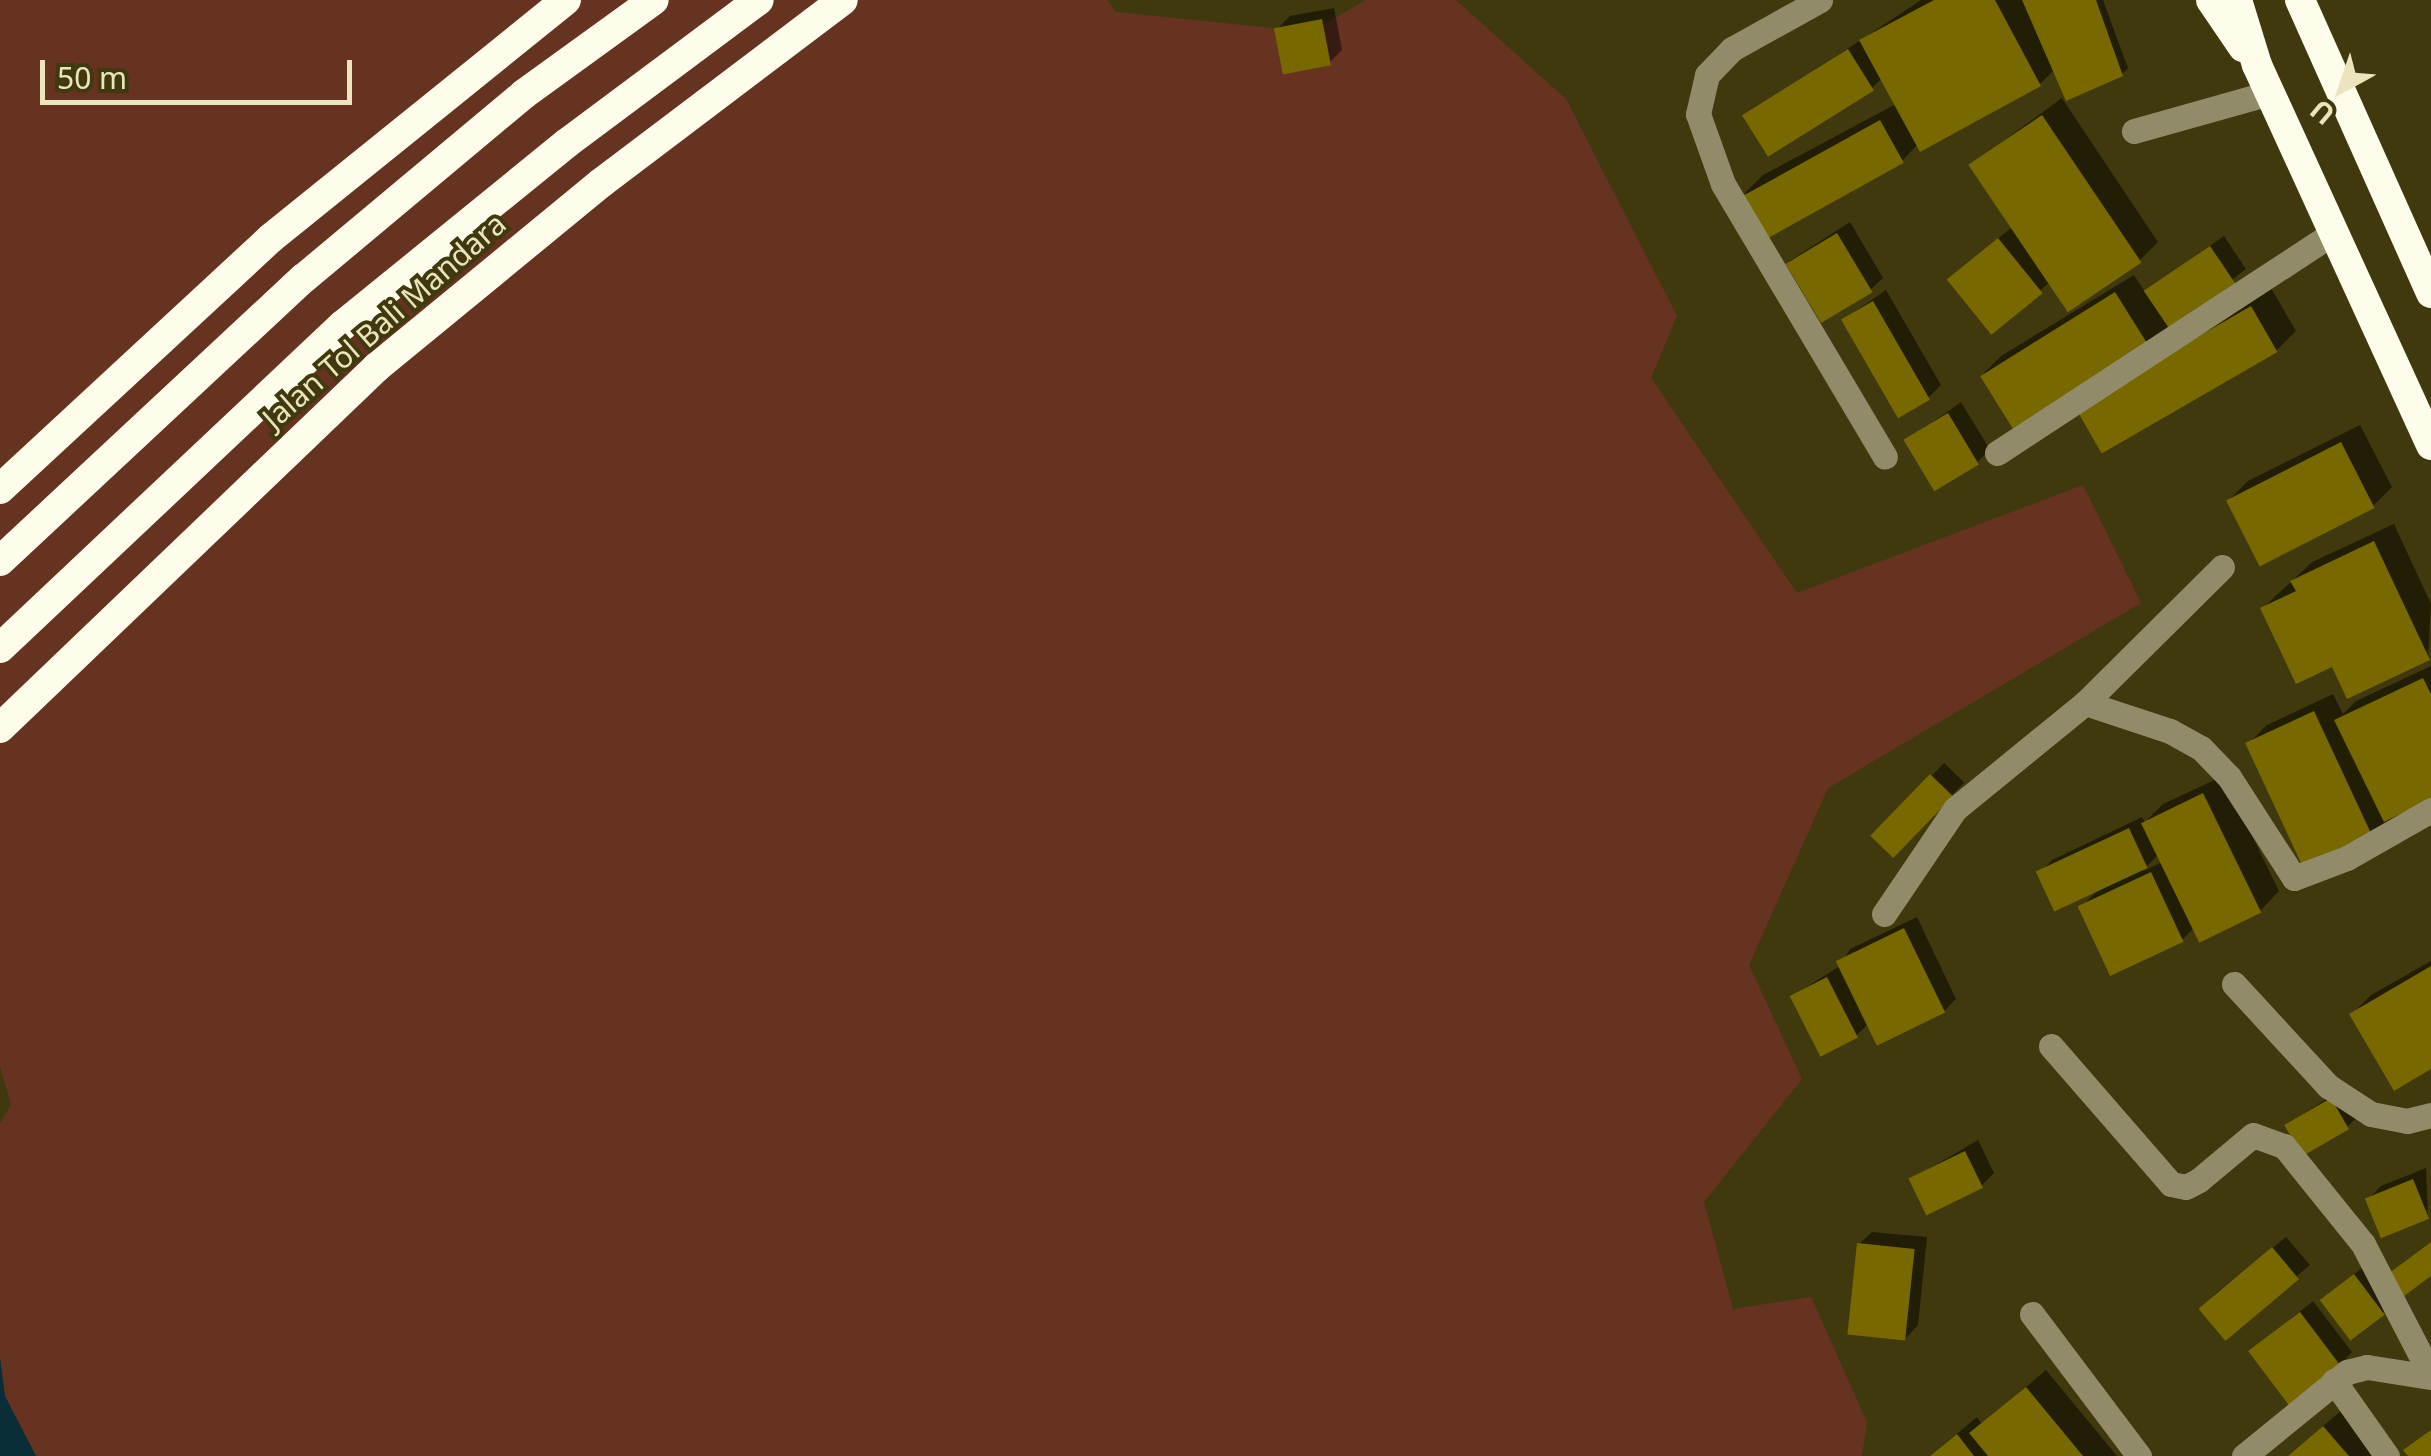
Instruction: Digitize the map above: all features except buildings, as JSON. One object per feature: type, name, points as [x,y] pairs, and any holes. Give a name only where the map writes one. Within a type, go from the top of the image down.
[{"type":"highway","points":[[0,489],[271,238],[566,0]]},
{"type":"highway","points":[[0,561],[304,278],[524,94],[654,0]]},
{"type":"highway","name":"Jalan Tol Bali Mandara","points":[[0,648],[343,325],[567,143],[758,0]]},
{"type":"highway","name":"Jalan Tol Bali Mandara","points":[[0,728],[377,367],[601,182],[844,0]]},
{"type":"highway","points":[[2210,0],[2263,79]]},
{"type":"highway","points":[[2237,0],[2263,79],[2431,444]]},
{"type":"highway","points":[[2300,0],[2431,293]]},
{"type":"lane","points":[[1820,0],[1732,50],[1707,75],[1698,114],[1722,184],[1885,457]]},
{"type":"lane","points":[[2134,131],[2263,79]]},
{"type":"lane","points":[[1996,453],[2335,232]]},
{"type":"lane","points":[[1884,914],[1955,808],[2084,703],[2222,567]]},
{"type":"lane","points":[[2084,703],[2170,730],[2200,748],[2229,777],[2294,878],[2347,858],[2431,810]]},
{"type":"lane","points":[[2234,984],[2274,1034],[2342,1095],[2370,1114],[2407,1121],[2431,1115]]},
{"type":"lane","points":[[2051,1046],[2171,1184],[2186,1187],[2199,1180],[2254,1136],[2284,1146],[2362,1244],[2431,1376]]},
{"type":"lane","points":[[2032,1314],[2139,1456]]},
{"type":"lane","points":[[2244,1456],[2334,1381],[2367,1367],[2431,1376]]},
{"type":"lane","points":[[2334,1381],[2387,1456]]},
{"type":"shaded area","points":[[0,0],[1107,0],[1116,12],[1310,32],[1366,0],[1456,0],[1566,99],[1677,316],[1651,378],[1797,593],[2083,485],[2141,603],[1828,788],[1749,965],[1802,1079],[1704,1202],[1733,1309],[1811,1297],[1867,1422],[1862,1456],[36,1456],[5,1396],[0,1358],[0,1123],[11,1105],[0,1067]]},
{"type":"water","points":[[0,1358],[5,1396],[36,1456],[0,1456]]}]
